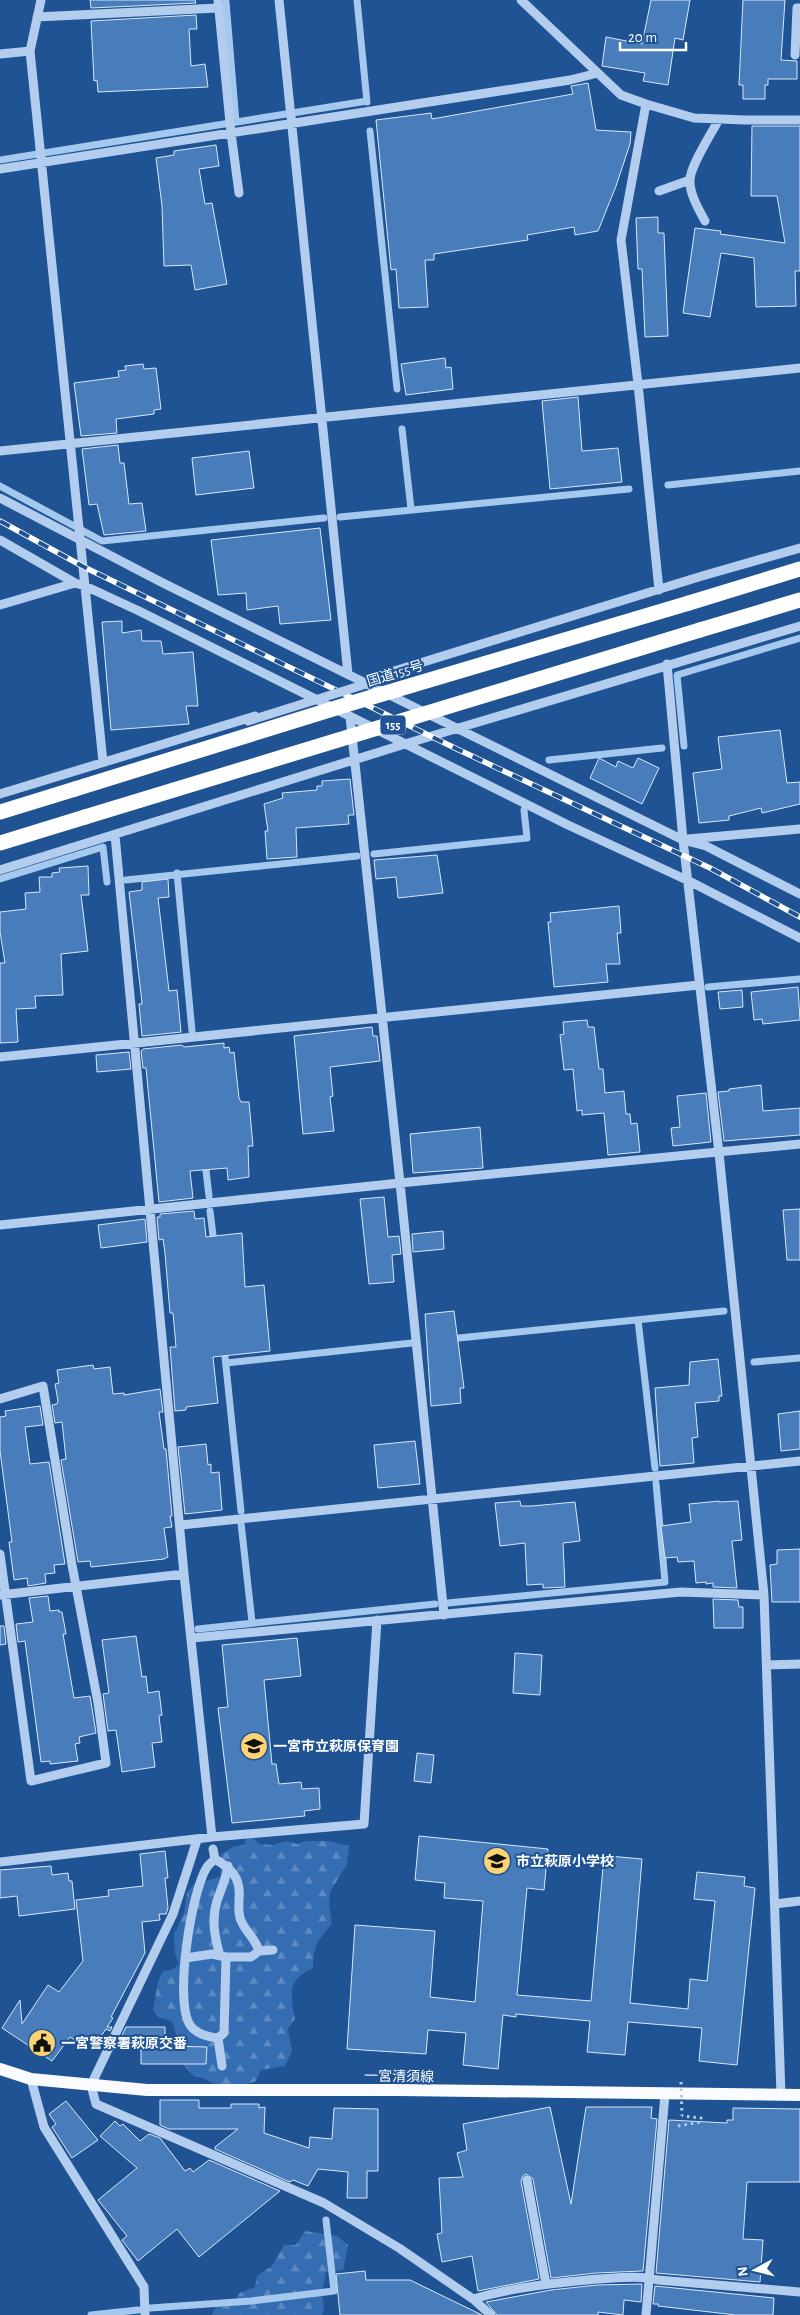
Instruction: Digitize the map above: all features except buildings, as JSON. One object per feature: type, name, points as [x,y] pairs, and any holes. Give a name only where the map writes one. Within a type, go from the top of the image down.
[{"type":"highway","name":"国道155号","points":[[0,812],[352,703],[800,569]]},
{"type":"highway","name":"155","points":[[0,842],[800,600]]},
{"type":"main road","name":"一宮清須線","points":[[0,2068],[31,2080],[147,2090],[400,2090],[800,2096]]},
{"type":"street","points":[[41,0],[30,51],[103,762]]},
{"type":"street","points":[[278,0],[348,674]]},
{"type":"street","points":[[521,0],[621,95],[694,118],[800,120]]},
{"type":"street","points":[[37,17],[218,4],[230,133],[239,193]]},
{"type":"street","points":[[795,55],[797,8],[800,8]]},
{"type":"street","points":[[0,54],[30,51]]},
{"type":"street","points":[[0,169],[570,80],[598,72]]},
{"type":"street","points":[[646,104],[621,240],[659,590]]},
{"type":"street","points":[[705,221],[696,202],[690,180],[696,162],[719,119]]},
{"type":"street","points":[[659,191],[690,180]]},
{"type":"street","points":[[0,451],[800,368]]},
{"type":"street","points":[[0,498],[79,541],[361,682],[683,840],[706,846],[800,894]]},
{"type":"street","points":[[0,540],[76,583],[86,586],[568,825],[689,881],[800,938]]},
{"type":"street","points":[[0,794],[800,548]]},
{"type":"street","points":[[0,604],[76,583]]},
{"type":"street","points":[[0,870],[666,664],[800,626]]},
{"type":"street","points":[[666,664],[683,840],[719,1153],[764,1595],[781,2096]]},
{"type":"street","points":[[248,721],[401,673]]},
{"type":"street","points":[[350,717],[444,1615]]},
{"type":"street","points":[[683,840],[800,829]]},
{"type":"street","points":[[115,835],[133,1043],[181,1525],[184,1574],[212,1837]]},
{"type":"street","points":[[0,1057],[699,985]]},
{"type":"street","points":[[0,1225],[800,1144]]},
{"type":"street","points":[[0,1399],[43,1386],[72,1565],[98,1703],[106,1764],[31,1781],[3,1595],[0,1554]]},
{"type":"street","points":[[181,1525],[800,1461]]},
{"type":"street","points":[[3,1595],[184,1574]]},
{"type":"street","points":[[192,1638],[681,1592],[764,1595]]},
{"type":"street","points":[[0,1862],[212,1837],[364,1824],[377,1620]]},
{"type":"street","points":[[767,1665],[800,1664]]},
{"type":"street","points":[[197,1840],[174,1914],[91,2085],[96,2104],[324,2203],[399,2248],[473,2298],[491,2315]]},
{"type":"street","points":[[213,1849],[215,1859]]},
{"type":"street","points":[[215,1859],[228,1866],[240,1882],[240,1918],[245,1928],[256,1940],[259,1951]]},
{"type":"street","points":[[215,1859],[207,1866],[187,1929],[185,2001],[190,2026],[204,2034],[218,2038]]},
{"type":"street","points":[[218,2038],[224,2033],[225,2019],[223,1957],[214,1927],[214,1914],[226,1879],[228,1866]]},
{"type":"street","points":[[775,1904],[800,1901]]},
{"type":"street","points":[[186,1958],[212,1954],[223,1957],[251,1956],[259,1951],[273,1950]]},
{"type":"street","points":[[218,2038],[222,2066]]},
{"type":"street","points":[[31,2080],[44,2127],[144,2287],[145,2315]]},
{"type":"street","points":[[646,2315],[665,2094]]},
{"type":"street","points":[[528,2180],[546,2284]]},
{"type":"street","points":[[473,2298],[500,2291],[546,2284],[638,2276],[800,2292]]},
{"type":"path","points":[[678,2126],[701,2122],[701,2118],[682,2116],[681,2082]]},
{"type":"green space","points":[[249,1833],[259,1844],[273,1845],[286,1841],[297,1844],[306,1841],[328,1841],[349,1846],[347,1864],[330,1892],[329,1905],[332,1924],[317,1944],[313,1968],[299,1978],[292,1989],[295,2019],[288,2029],[292,2051],[285,2066],[261,2070],[256,2081],[250,2083],[228,2085],[195,2077],[188,2070],[181,2057],[172,2021],[160,2018],[153,2011],[158,1981],[163,1971],[172,1970],[179,1964],[175,1954],[174,1935],[184,1913],[187,1893],[194,1884],[220,1877],[221,1854],[233,1847],[244,1845]]},
{"type":"green space","points":[[305,2231],[337,2236],[348,2245],[343,2270],[326,2272],[322,2293],[324,2308],[322,2315],[212,2315],[216,2306],[232,2304],[240,2293],[255,2287],[257,2276],[272,2266],[284,2245],[296,2245]]},
{"type":"waterway","points":[[357,0],[367,102]]},
{"type":"waterway","points":[[226,2],[236,122]]},
{"type":"waterway","points":[[0,160],[367,101]]},
{"type":"waterway","points":[[370,131],[397,389]]},
{"type":"waterway","points":[[402,429],[411,509]]},
{"type":"waterway","points":[[668,485],[800,471]]},
{"type":"waterway","points":[[0,486],[102,541],[324,518]]},
{"type":"waterway","points":[[340,517],[629,489]]},
{"type":"waterway","points":[[684,746],[677,675],[800,638]]},
{"type":"waterway","points":[[549,760],[662,748]]},
{"type":"waterway","points":[[374,854],[527,838],[524,810]]},
{"type":"waterway","points":[[0,879],[103,847],[107,882]]},
{"type":"waterway","points":[[126,880],[357,856]]},
{"type":"waterway","points":[[177,873],[192,1031]]},
{"type":"waterway","points":[[708,987],[800,979]]},
{"type":"waterway","points":[[205,1162],[209,1196]]},
{"type":"waterway","points":[[210,1211],[214,1244]]},
{"type":"waterway","points":[[449,1339],[724,1311]]},
{"type":"waterway","points":[[638,1320],[655,1468]]},
{"type":"waterway","points":[[226,1363],[412,1343]]},
{"type":"waterway","points":[[224,1347],[241,1511]]},
{"type":"waterway","points":[[754,1362],[800,1358]]},
{"type":"waterway","points":[[448,1603],[665,1582],[656,1483]]},
{"type":"waterway","points":[[241,1523],[252,1622]]},
{"type":"waterway","points":[[198,1629],[435,1604]]},
{"type":"waterway","points":[[150,2308],[251,2301],[334,2291],[326,2220]]},
{"type":"waterway","points":[[91,2315],[138,2310]]},
{"type":"railway","points":[[0,521],[84,567],[459,750],[710,868],[800,917]]},
{"type":"place","name":"一宮市立萩原保育園","points":[[254,1746]]},
{"type":"place","name":"市立萩原小学校","points":[[497,1861]]},
{"type":"place","name":"一宮警察署萩原交番","points":[[42,2043]]}]
